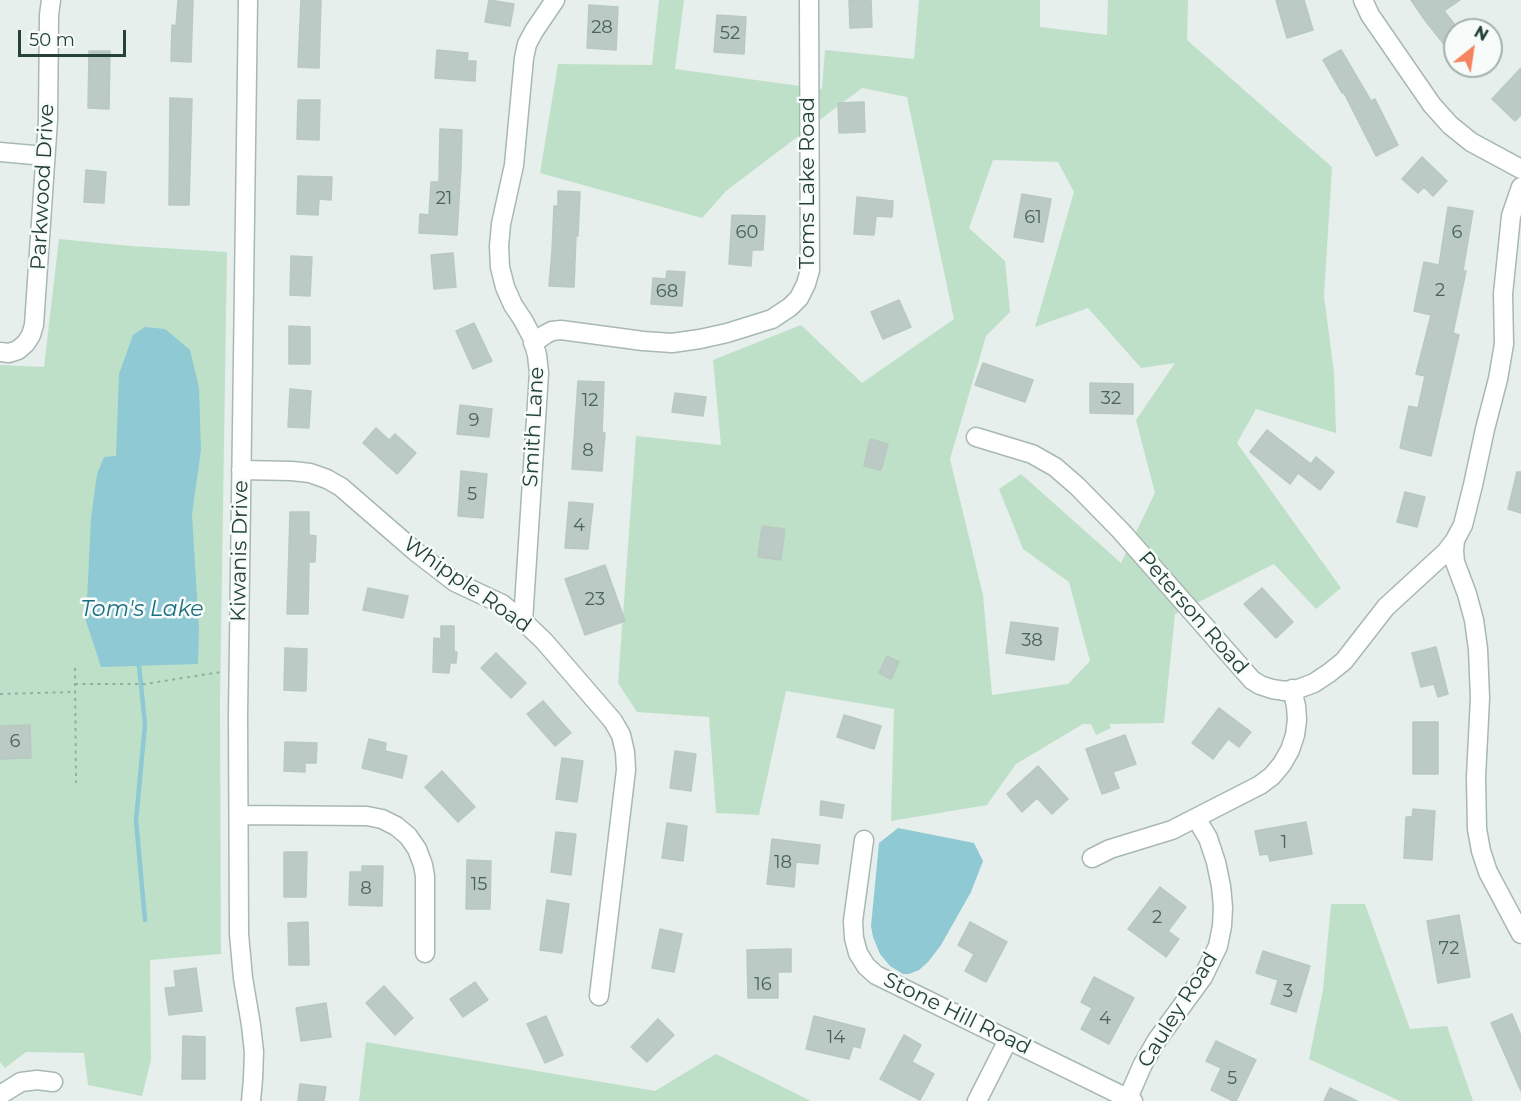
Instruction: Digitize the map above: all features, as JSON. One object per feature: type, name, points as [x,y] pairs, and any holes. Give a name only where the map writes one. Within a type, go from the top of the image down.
[{"type":"street","name":"Parkwood Drive","points":[[0,352],[9,353],[26,344],[34,325],[48,120],[51,0]]},
{"type":"street","name":"Kiwanis Drive","points":[[248,0],[238,814],[239,933],[254,1052],[251,1101]]},
{"type":"street","name":"Smith Lane","points":[[523,621],[538,373],[537,355],[523,320],[505,287],[500,267],[499,246],[501,224],[514,165],[527,44],[555,0]]},
{"type":"street","name":"Toms Lake Road","points":[[533,343],[552,331],[561,330],[672,343],[700,339],[772,320],[800,298],[810,270],[809,0]]},
{"type":"street","points":[[1363,0],[1370,15],[1432,105],[1450,125],[1471,142],[1521,169]]},
{"type":"street","points":[[0,152],[45,156]]},
{"type":"street","points":[[1521,187],[1511,216],[1503,294],[1512,346],[1498,379],[1473,485],[1462,525],[1455,540],[1454,551],[1455,562],[1474,620],[1478,649],[1480,698],[1476,777],[1477,829],[1488,872],[1521,934]]},
{"type":"street","name":"Peterson Road","points":[[976,437],[1032,454],[1055,467],[1077,486],[1120,531],[1252,680],[1272,689],[1286,691],[1314,683],[1344,661],[1386,607],[1446,552],[1455,540]]},
{"type":"street","name":"Whipple Road","points":[[241,470],[310,473],[327,478],[341,487],[455,582],[502,604],[523,621],[544,641],[613,721],[621,735],[626,770],[599,996]]},
{"type":"street","points":[[1092,858],[1110,849],[1172,830],[1260,785],[1272,776],[1290,750],[1295,735],[1297,720],[1292,690]]},
{"type":"street","points":[[238,814],[367,816],[382,819],[396,826],[408,836],[417,849],[423,865],[425,953]]},
{"type":"street","name":"Cauley Road","points":[[1131,1100],[1148,1056],[1157,1040],[1203,977],[1218,946],[1223,907],[1221,886],[1208,838],[1196,818]]},
{"type":"street","name":"Stone Hill Road","points":[[864,840],[853,921],[858,952],[866,966],[876,975],[1131,1100]]},
{"type":"street","points":[[977,1101],[1008,1040]]},
{"type":"street","points":[[0,1095],[21,1082],[37,1080],[53,1082]]},
{"type":"path","points":[[75,668],[76,783]]},
{"type":"path","points":[[75,684],[145,684],[239,670]]},
{"type":"path","points":[[0,694],[75,692]]},
{"type":"green space","points":[[659,0],[684,0],[675,69],[822,89],[825,50],[914,59],[919,0],[1040,0],[1040,27],[1107,35],[1108,0],[1188,0],[1187,40],[1332,167],[1324,296],[1334,372],[1336,433],[1256,409],[1237,443],[1341,588],[1316,609],[1274,564],[1175,614],[1164,723],[1109,724],[1111,728],[1096,735],[1091,724],[1083,724],[1016,764],[987,805],[891,821],[894,709],[786,691],[759,815],[716,813],[709,717],[637,712],[618,683],[636,436],[721,445],[713,360],[801,325],[862,383],[954,319],[907,97],[862,88],[726,191],[702,218],[540,173],[558,64],[652,65]],"holes":[[[993,160],[1058,162],[1074,192],[1035,327],[1088,308],[1141,368],[1175,363],[1136,420],[1155,493],[1121,563],[1021,474],[999,489],[1023,549],[1069,582],[1090,661],[1068,684],[992,695],[983,595],[950,459],[986,336],[1010,312],[1005,261],[969,228]]]},
{"type":"green space","points":[[59,239],[227,252],[220,701],[221,954],[150,960],[151,1060],[142,1096],[88,1085],[84,1053],[26,1052],[5,1068],[0,1062],[0,365],[44,367]]},
{"type":"green space","points":[[1331,904],[1365,904],[1410,1029],[1447,1026],[1473,1101],[1400,1101],[1309,1059],[1323,990]]},
{"type":"green space","points":[[366,1042],[655,1091],[716,1054],[811,1101],[359,1101]]},
{"type":"water","name":"Tom's Lake","points":[[145,327],[165,329],[190,350],[199,388],[201,450],[192,514],[199,629],[198,664],[101,667],[86,621],[91,518],[97,474],[104,457],[116,456],[119,374],[133,335]]},
{"type":"water","points":[[898,828],[974,843],[983,861],[971,892],[941,945],[928,962],[919,970],[909,974],[903,974],[890,966],[880,954],[871,926],[879,843]]},
{"type":"building","points":[[178,0],[193,0],[191,62],[171,61],[172,25],[176,26]]},
{"type":"building","points":[[301,0],[321,0],[319,68],[298,67]]},
{"type":"building","points":[[489,0],[514,4],[510,26],[485,22]]},
{"type":"building","points":[[849,0],[871,0],[872,27],[850,28]]},
{"type":"building","points":[[1276,0],[1304,0],[1313,30],[1287,38]]},
{"type":"building","points":[[1411,0],[1460,0],[1444,11],[1450,18],[1443,18],[1443,43]]},
{"type":"building","points":[[589,5],[618,7],[616,50],[587,48]]},
{"type":"building","points":[[717,15],[746,17],[744,54],[714,52]]},
{"type":"building","points":[[437,50],[468,53],[467,61],[476,61],[475,81],[435,78]]},
{"type":"building","points":[[1341,50],[1371,101],[1375,99],[1398,145],[1376,156],[1344,93],[1323,60]]},
{"type":"building","points":[[89,51],[110,51],[109,109],[88,108]]},
{"type":"building","points":[[1521,68],[1521,115],[1515,121],[1492,99]]},
{"type":"building","points":[[170,98],[192,99],[189,205],[169,205]]},
{"type":"building","points":[[298,100],[320,100],[319,140],[297,139]]},
{"type":"building","points":[[864,102],[865,132],[839,133],[838,103]]},
{"type":"building","points":[[440,129],[462,130],[457,235],[419,233],[420,214],[429,215],[431,182],[439,182]]},
{"type":"building","points":[[1422,157],[1447,181],[1433,196],[1424,187],[1418,193],[1402,179]]},
{"type":"building","points":[[86,170],[106,172],[104,203],[84,202]]},
{"type":"building","points":[[298,176],[332,177],[331,200],[319,199],[318,215],[297,214]]},
{"type":"building","points":[[558,191],[580,192],[574,287],[549,286],[554,206],[558,206]]},
{"type":"building","points":[[1022,194],[1051,199],[1043,242],[1014,237]]},
{"type":"building","points":[[857,197],[893,201],[892,217],[876,216],[874,235],[854,234]]},
{"type":"building","points":[[1448,207],[1473,211],[1463,271],[1466,271],[1453,333],[1459,335],[1431,456],[1400,448],[1409,406],[1418,408],[1425,376],[1416,374],[1431,315],[1414,311],[1424,262],[1439,265]]},
{"type":"building","points":[[732,215],[765,216],[763,250],[752,250],[751,266],[729,264]]},
{"type":"building","points":[[453,253],[456,287],[434,289],[431,255]]},
{"type":"building","points":[[291,256],[312,257],[310,296],[290,295]]},
{"type":"building","points":[[667,271],[685,272],[682,306],[651,304],[653,278],[666,279]]},
{"type":"building","points":[[899,300],[911,327],[883,339],[871,312]]},
{"type":"building","points":[[474,323],[492,361],[473,369],[456,331]]},
{"type":"building","points":[[289,326],[310,327],[310,364],[289,364]]},
{"type":"building","points":[[983,363],[1033,380],[1025,402],[975,385]]},
{"type":"building","points":[[578,381],[604,382],[602,433],[605,433],[602,471],[572,469]]},
{"type":"building","points":[[1090,383],[1133,384],[1133,414],[1090,413]]},
{"type":"building","points":[[290,389],[311,391],[309,428],[288,427]]},
{"type":"building","points":[[675,393],[706,397],[703,416],[672,412]]},
{"type":"building","points":[[460,405],[492,409],[489,437],[457,434]]},
{"type":"building","points":[[376,428],[389,440],[395,434],[416,453],[397,474],[363,443]]},
{"type":"building","points":[[1267,430],[1311,464],[1316,457],[1334,472],[1320,490],[1298,473],[1290,484],[1250,452]]},
{"type":"building","points":[[870,439],[888,444],[881,470],[864,466]]},
{"type":"building","points":[[461,471],[487,474],[483,518],[458,516]]},
{"type":"building","points":[[1517,472],[1521,472],[1521,513],[1508,509]]},
{"type":"building","points":[[1405,492],[1425,497],[1417,527],[1397,522]]},
{"type":"building","points":[[569,502],[593,504],[588,549],[565,548]]},
{"type":"building","points":[[290,512],[309,512],[309,535],[316,536],[315,562],[309,562],[308,614],[287,614]]},
{"type":"building","points":[[762,526],[785,529],[781,560],[758,557]]},
{"type":"building","points":[[605,565],[625,621],[585,635],[565,579]]},
{"type":"building","points":[[368,588],[408,596],[403,618],[363,610]]},
{"type":"building","points":[[1262,588],[1293,622],[1276,638],[1244,604]]},
{"type":"building","points":[[1011,622],[1058,628],[1054,660],[1006,653]]},
{"type":"building","points":[[441,626],[454,626],[456,663],[450,663],[449,673],[433,672],[434,638],[441,639]]},
{"type":"building","points":[[1436,647],[1448,694],[1438,697],[1434,684],[1421,687],[1412,653]]},
{"type":"building","points":[[285,648],[307,649],[306,691],[284,690]]},
{"type":"building","points":[[496,653],[526,683],[511,698],[481,668]]},
{"type":"building","points":[[887,656],[899,662],[891,679],[879,673]]},
{"type":"building","points":[[543,701],[571,733],[555,746],[527,714]]},
{"type":"building","points":[[1219,708],[1251,732],[1239,747],[1228,739],[1213,759],[1192,743]]},
{"type":"building","points":[[844,715],[881,726],[874,749],[837,737]]},
{"type":"building","points":[[1413,722],[1438,722],[1438,774],[1413,774]]},
{"type":"building","points":[[30,725],[31,758],[0,759],[0,726]]},
{"type":"building","points":[[1125,735],[1136,764],[1113,772],[1119,788],[1102,794],[1086,749]]},
{"type":"building","points":[[369,739],[386,743],[385,751],[407,756],[402,778],[362,768]]},
{"type":"building","points":[[285,742],[317,743],[316,763],[305,763],[305,772],[284,771]]},
{"type":"building","points":[[675,751],[696,754],[691,791],[670,788]]},
{"type":"building","points":[[562,758],[583,761],[577,802],[556,799]]},
{"type":"building","points":[[1038,766],[1068,799],[1052,814],[1037,798],[1022,812],[1007,794]]},
{"type":"building","points":[[442,771],[475,807],[458,822],[425,787]]},
{"type":"building","points":[[821,801],[844,805],[842,818],[820,815]]},
{"type":"building","points":[[1413,809],[1435,811],[1432,860],[1404,858],[1406,817],[1412,817]]},
{"type":"building","points":[[1306,822],[1312,854],[1270,861],[1268,854],[1260,855],[1255,831]]},
{"type":"building","points":[[667,823],[687,826],[683,861],[662,858]]},
{"type":"building","points":[[556,832],[576,834],[571,875],[551,872]]},
{"type":"building","points":[[772,839],[820,845],[818,864],[796,862],[794,887],[767,884]]},
{"type":"building","points":[[284,852],[307,852],[306,897],[284,897]]},
{"type":"building","points":[[467,860],[491,861],[490,909],[466,909]]},
{"type":"building","points":[[362,866],[383,866],[382,906],[349,905],[350,872],[362,872]]},
{"type":"building","points":[[1160,887],[1186,907],[1168,931],[1179,939],[1166,957],[1128,929]]},
{"type":"building","points":[[547,900],[569,904],[562,953],[540,950]]},
{"type":"building","points":[[1459,915],[1470,977],[1438,983],[1427,921]]},
{"type":"building","points":[[308,922],[309,965],[289,965],[288,923]]},
{"type":"building","points":[[970,922],[1007,942],[986,982],[965,971],[974,954],[958,945]]},
{"type":"building","points":[[660,929],[682,934],[674,972],[652,968]]},
{"type":"building","points":[[791,949],[791,972],[778,972],[778,998],[748,998],[747,950]]},
{"type":"building","points":[[1263,951],[1310,966],[1296,1012],[1271,1004],[1278,980],[1256,973]]},
{"type":"building","points":[[196,968],[202,1011],[169,1015],[165,988],[176,987],[174,971]]},
{"type":"building","points":[[1094,977],[1134,998],[1109,1044],[1081,1029],[1092,1008],[1081,1002]]},
{"type":"building","points":[[475,982],[488,1000],[463,1017],[450,999]]},
{"type":"building","points":[[384,986],[413,1018],[395,1035],[366,1003]]},
{"type":"building","points":[[326,1003],[331,1037],[301,1041],[296,1008]]},
{"type":"building","points":[[1512,1014],[1521,1036],[1521,1091],[1491,1023]]},
{"type":"building","points":[[546,1016],[563,1055],[545,1063],[527,1024]]},
{"type":"building","points":[[814,1016],[865,1029],[860,1048],[853,1046],[849,1059],[806,1049]]},
{"type":"building","points":[[658,1019],[674,1035],[647,1062],[631,1047]]},
{"type":"building","points":[[904,1035],[921,1045],[912,1062],[934,1074],[920,1100],[880,1079]]},
{"type":"building","points":[[183,1036],[205,1037],[205,1079],[182,1079]]},
{"type":"building","points":[[1216,1041],[1256,1060],[1236,1101],[1211,1090],[1221,1068],[1206,1061]]},
{"type":"building","points":[[300,1084],[326,1087],[324,1101],[298,1101]]},
{"type":"building","points":[[1330,1088],[1357,1101],[1324,1101]]},
{"type":"waterway","points":[[139,666],[145,724],[136,820],[145,920]]}]
